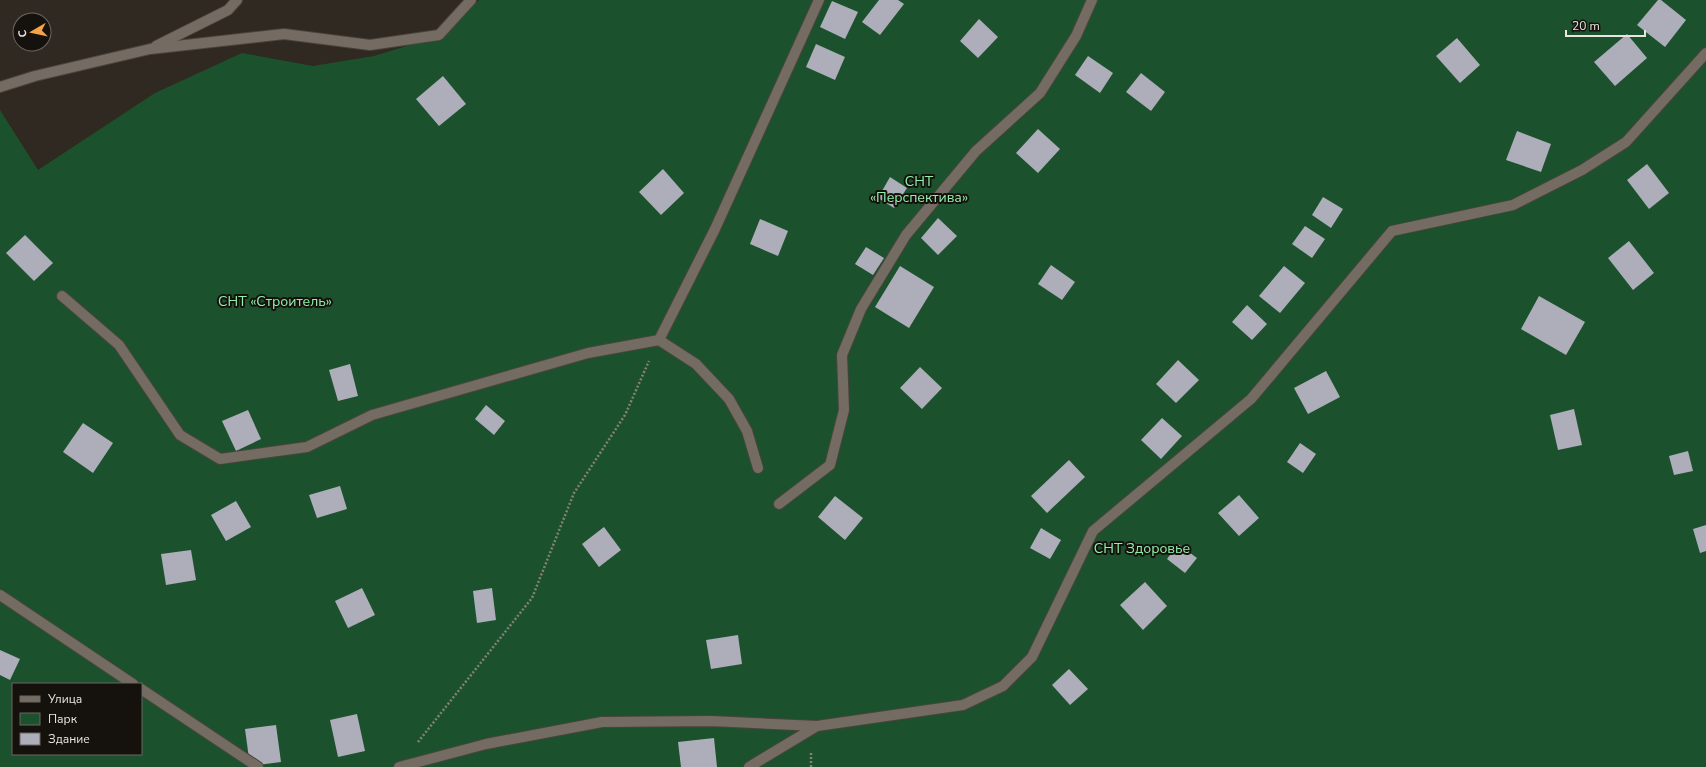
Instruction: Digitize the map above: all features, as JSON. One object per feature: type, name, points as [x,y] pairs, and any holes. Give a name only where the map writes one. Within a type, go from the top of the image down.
[{"type":"lane","points":[[150,49],[228,10],[237,0]]},
{"type":"lane","points":[[0,87],[35,76],[150,49],[284,34],[370,45],[439,35],[471,0]]},
{"type":"lane","points":[[659,340],[715,229],[819,0]]},
{"type":"lane","points":[[779,504],[830,465],[844,410],[842,355],[861,309],[906,235],[976,151],[1040,93],[1076,36],[1092,0]]},
{"type":"lane","points":[[399,767],[486,744],[602,722],[710,721],[817,726],[963,705],[1003,686],[1032,657],[1093,530],[1251,399],[1392,231],[1513,205],[1582,170],[1626,142],[1706,53]]},
{"type":"lane","points":[[62,296],[119,345],[180,435],[220,459],[307,447],[372,415],[588,353],[659,340],[696,364],[729,399],[747,431],[758,468]]},
{"type":"lane","points":[[0,596],[131,683]]},
{"type":"lane","points":[[142,690],[258,767]]},
{"type":"lane","points":[[749,767],[817,726]]},
{"type":"path","points":[[413,748],[532,598],[574,492],[625,414],[659,340]]},
{"type":"green space","points":[[479,0],[1706,0],[1706,767],[0,767],[0,110],[38,170],[155,93],[242,53],[313,66],[374,56],[436,37]]},
{"type":"building","points":[[879,0],[898,0],[904,4],[880,35],[862,22]]},
{"type":"building","points":[[1658,0],[1661,0],[1686,20],[1665,47],[1637,25]]},
{"type":"building","points":[[832,1],[858,12],[845,39],[820,27]]},
{"type":"building","points":[[979,19],[998,37],[978,58],[960,41]]},
{"type":"building","points":[[1627,34],[1647,58],[1615,86],[1594,62]]},
{"type":"building","points":[[1457,38],[1480,65],[1460,83],[1436,56]]},
{"type":"building","points":[[816,44],[845,57],[835,80],[806,67]]},
{"type":"building","points":[[1088,56],[1113,73],[1100,93],[1075,75]]},
{"type":"building","points":[[1141,73],[1165,92],[1151,111],[1126,92]]},
{"type":"building","points":[[443,76],[466,104],[439,126],[416,99]]},
{"type":"building","points":[[1038,129],[1060,149],[1038,173],[1016,153]]},
{"type":"building","points":[[1517,131],[1551,144],[1541,172],[1506,160]]},
{"type":"building","points":[[1647,164],[1669,193],[1649,209],[1627,180]]},
{"type":"building","points":[[663,169],[684,193],[661,215],[639,192]]},
{"type":"building","points":[[890,177],[907,188],[894,208],[878,198]]},
{"type":"building","points":[[1323,197],[1343,209],[1331,228],[1312,215]]},
{"type":"building","points":[[938,218],[957,236],[938,255],[921,238]]},
{"type":"building","points":[[760,219],[788,231],[778,256],[750,244]]},
{"type":"building","points":[[1305,226],[1325,239],[1312,258],[1292,244]]},
{"type":"building","points":[[25,235],[53,263],[34,281],[6,253]]},
{"type":"building","points":[[1629,241],[1654,273],[1633,290],[1608,258]]},
{"type":"building","points":[[866,247],[884,258],[873,275],[855,264]]},
{"type":"building","points":[[1051,265],[1075,282],[1062,300],[1038,284]]},
{"type":"building","points":[[900,266],[934,287],[909,328],[875,307]]},
{"type":"building","points":[[1284,266],[1305,283],[1280,313],[1259,296]]},
{"type":"building","points":[[1539,296],[1585,322],[1566,355],[1521,329]]},
{"type":"building","points":[[1247,305],[1267,324],[1252,340],[1232,322]]},
{"type":"building","points":[[1178,360],[1199,380],[1176,403],[1156,384]]},
{"type":"building","points":[[350,364],[358,396],[338,401],[329,370]]},
{"type":"building","points":[[920,367],[942,388],[922,409],[900,388]]},
{"type":"building","points":[[1326,371],[1340,397],[1308,414],[1294,388]]},
{"type":"building","points":[[486,405],[505,421],[494,435],[475,419]]},
{"type":"building","points":[[1574,409],[1582,445],[1558,450],[1550,415]]},
{"type":"building","points":[[248,410],[261,439],[236,451],[222,421]]},
{"type":"building","points":[[1162,418],[1182,436],[1161,459],[1141,440]]},
{"type":"building","points":[[83,423],[113,443],[93,473],[63,452]]},
{"type":"building","points":[[1300,443],[1316,454],[1303,473],[1287,462]]},
{"type":"building","points":[[1688,451],[1693,471],[1674,475],[1669,456]]},
{"type":"building","points":[[1069,460],[1085,477],[1047,513],[1031,496]]},
{"type":"building","points":[[340,486],[347,509],[317,518],[309,495]]},
{"type":"building","points":[[1239,495],[1259,518],[1239,536],[1218,513]]},
{"type":"building","points":[[835,496],[863,518],[845,540],[818,517]]},
{"type":"building","points":[[236,501],[251,527],[226,541],[211,515]]},
{"type":"building","points":[[1706,525],[1706,551],[1700,553],[1693,529]]},
{"type":"building","points":[[604,527],[621,550],[599,567],[582,544]]},
{"type":"building","points":[[1041,528],[1061,540],[1050,559],[1030,548]]},
{"type":"building","points":[[1178,544],[1197,558],[1185,573],[1167,559]]},
{"type":"building","points":[[191,550],[196,580],[166,585],[161,554]]},
{"type":"building","points":[[1145,582],[1167,606],[1143,630],[1120,605]]},
{"type":"building","points":[[362,588],[375,615],[348,628],[335,601]]},
{"type":"building","points":[[492,588],[496,620],[477,623],[473,591]]},
{"type":"building","points":[[738,635],[742,664],[711,669],[706,640]]},
{"type":"building","points":[[0,650],[20,659],[10,680],[0,675]]},
{"type":"building","points":[[1069,669],[1088,689],[1070,705],[1052,685]]},
{"type":"building","points":[[357,714],[365,751],[338,757],[330,720]]},
{"type":"building","points":[[276,725],[281,762],[250,766],[245,729]]},
{"type":"building","points":[[714,738],[717,767],[681,767],[678,742]]},
{"type":"park label","name":"СНТ «Перспектива»","points":[[919,190]]},
{"type":"park label","name":"СНТ «Строитель»","points":[[275,301]]},
{"type":"park label","name":"СНТ Здоровье","points":[[1142,548]]}]
